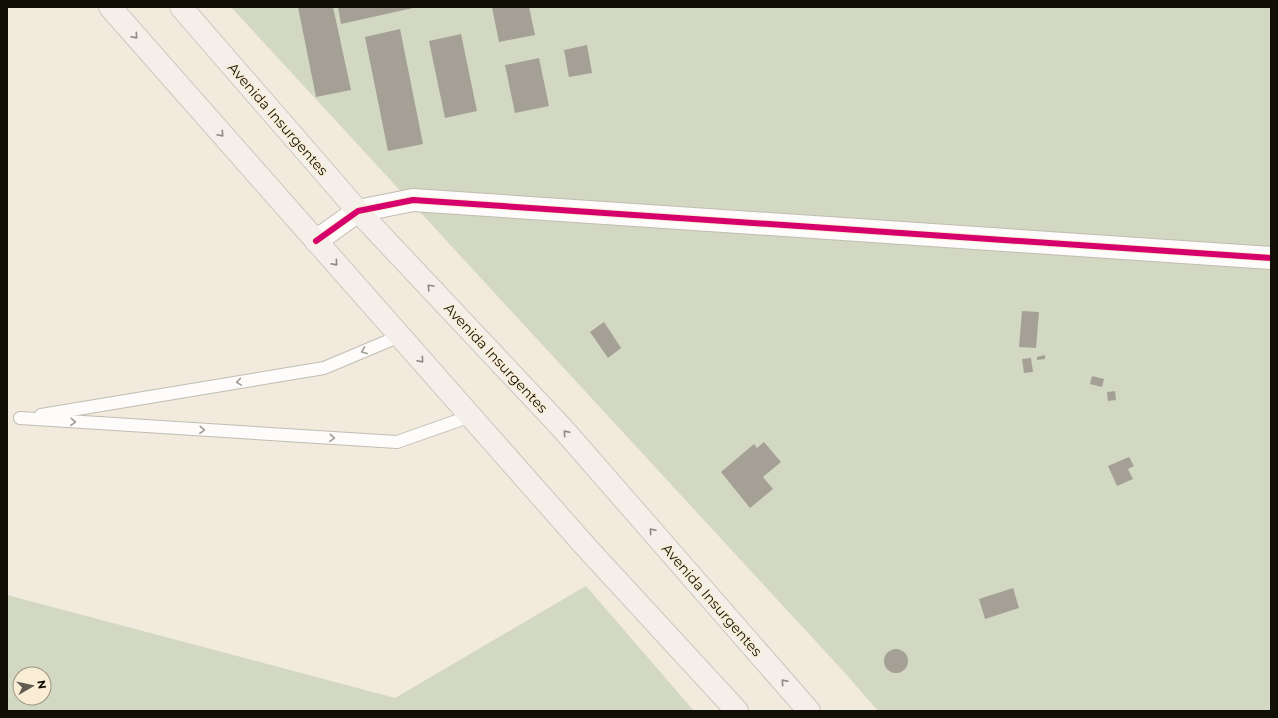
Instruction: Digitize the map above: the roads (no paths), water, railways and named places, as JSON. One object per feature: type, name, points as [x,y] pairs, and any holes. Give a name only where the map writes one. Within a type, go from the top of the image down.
[{"type":"main road","points":[[110,7],[586,547],[737,711]]},
{"type":"main road","name":"Avenida Insurgentes","points":[[181,7],[358,211],[562,429],[809,711]]},
{"type":"street","points":[[316,241],[358,211],[413,200],[1271,258]]},
{"type":"lane","points":[[400,336],[324,368],[20,418],[397,442],[471,416]]}]
